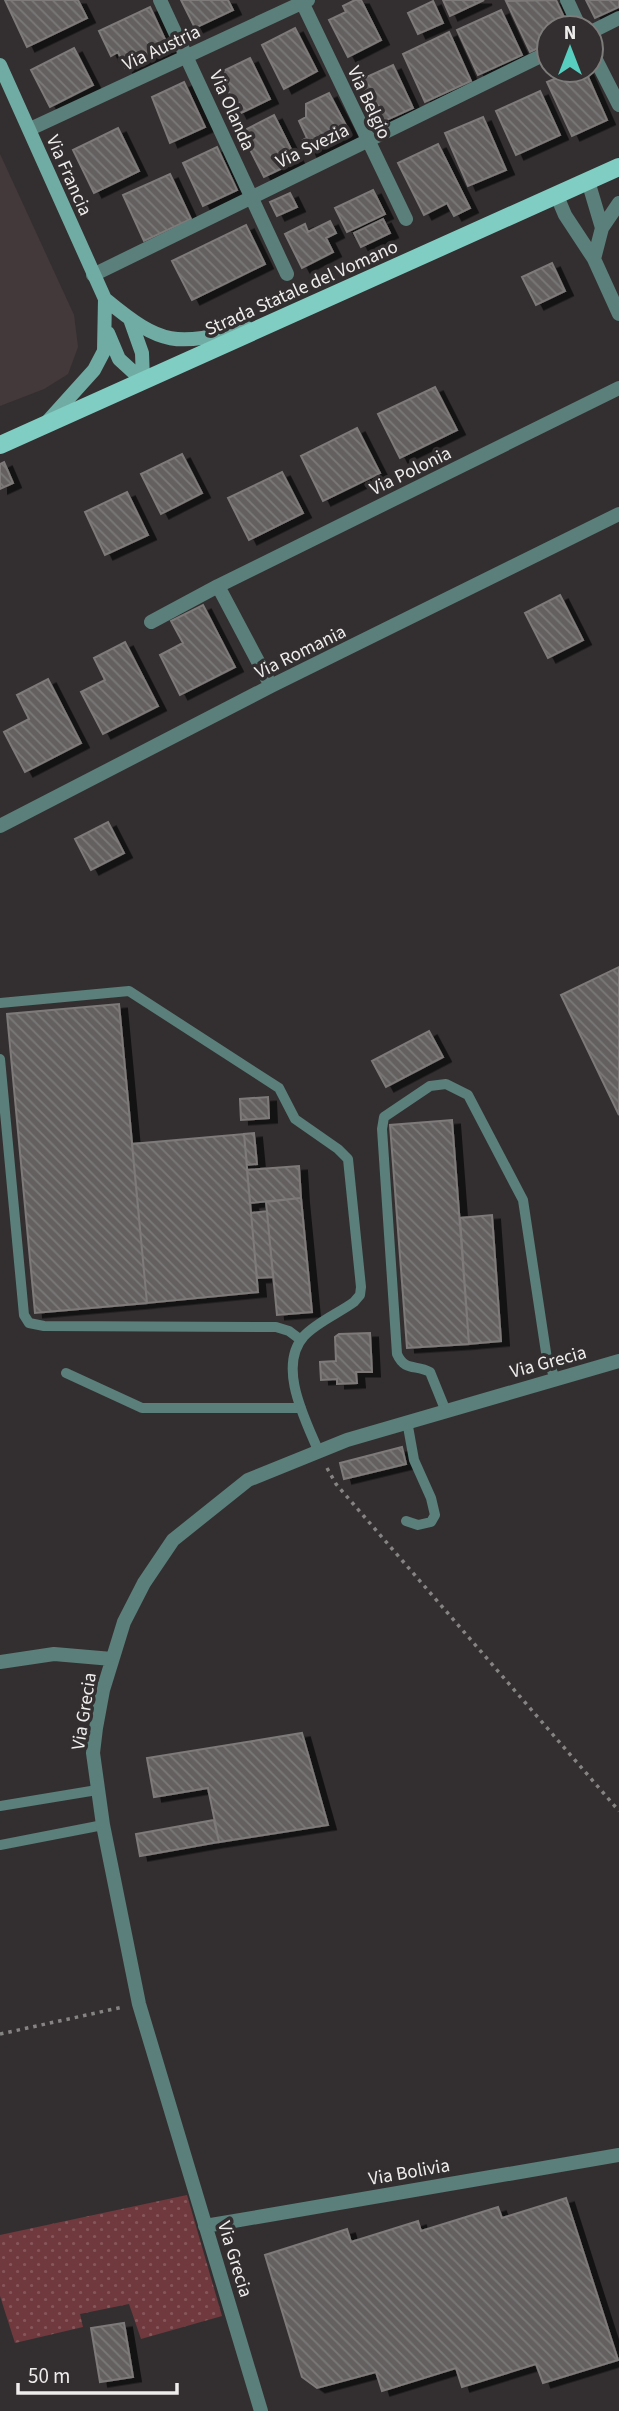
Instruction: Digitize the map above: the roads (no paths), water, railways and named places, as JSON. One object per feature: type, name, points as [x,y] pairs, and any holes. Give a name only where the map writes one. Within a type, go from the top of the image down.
[{"type":"main road","name":"Via Francia","points":[[0,65],[105,299],[131,321],[162,337],[187,340],[277,321]]},
{"type":"main road","name":"Strada Statale del Vomano","points":[[0,445],[619,167]]},
{"type":"main road","name":"Via Francia","points":[[42,427],[94,370],[104,351],[105,299]]},
{"type":"main road","points":[[131,321],[142,353],[143,381]]},
{"type":"main road","name":"Via Francia","points":[[106,329],[120,359],[143,381]]},
{"type":"street","name":"Via Olanda","points":[[160,0],[286,274]]},
{"type":"street","name":"Via Austria","points":[[30,130],[304,1]]},
{"type":"street","name":"Via Belgio","points":[[304,1],[366,140],[406,219]]},
{"type":"street","name":"Via Svezia","points":[[93,275],[535,59]]},
{"type":"street","points":[[605,78],[619,106]]},
{"type":"street","points":[[588,181],[602,228]]},
{"type":"street","points":[[557,195],[565,215],[594,259],[619,314]]},
{"type":"street","points":[[594,259],[602,228],[619,202]]},
{"type":"street","name":"Via Polonia","points":[[151,622],[218,586],[619,388]]},
{"type":"street","name":"Via Romania","points":[[0,826],[271,686],[619,514]]},
{"type":"street","points":[[218,586],[271,686]]},
{"type":"street","name":"Via Grecia","points":[[261,2411],[139,2004],[103,1825],[93,1753],[112,1659],[124,1622],[144,1583],[173,1540],[248,1480],[318,1450],[407,1421],[619,1361]]},
{"type":"street","points":[[0,1662],[54,1654],[112,1659]]},
{"type":"street","name":"Via Bolivia","points":[[205,2226],[619,2155]]},
{"type":"lane","points":[[0,1003],[129,991],[279,1088],[295,1119],[345,1155],[352,1179],[361,1287],[354,1302],[307,1333],[301,1340],[293,1361],[301,1408],[318,1450]]},
{"type":"lane","points":[[0,1059],[24,1315],[29,1323],[44,1326],[276,1327],[289,1331],[301,1340]]},
{"type":"lane","points":[[445,1409],[430,1371],[409,1369],[401,1363],[397,1354],[382,1129],[384,1117],[430,1086],[446,1084],[468,1095],[523,1200],[547,1359],[555,1378]]},
{"type":"lane","points":[[66,1373],[142,1408],[301,1408]]},
{"type":"lane","points":[[406,1521],[418,1525],[431,1522],[435,1515],[431,1498],[414,1460],[407,1421]]},
{"type":"lane","points":[[0,1806],[97,1790]]},
{"type":"lane","points":[[0,1845],[103,1825]]}]
